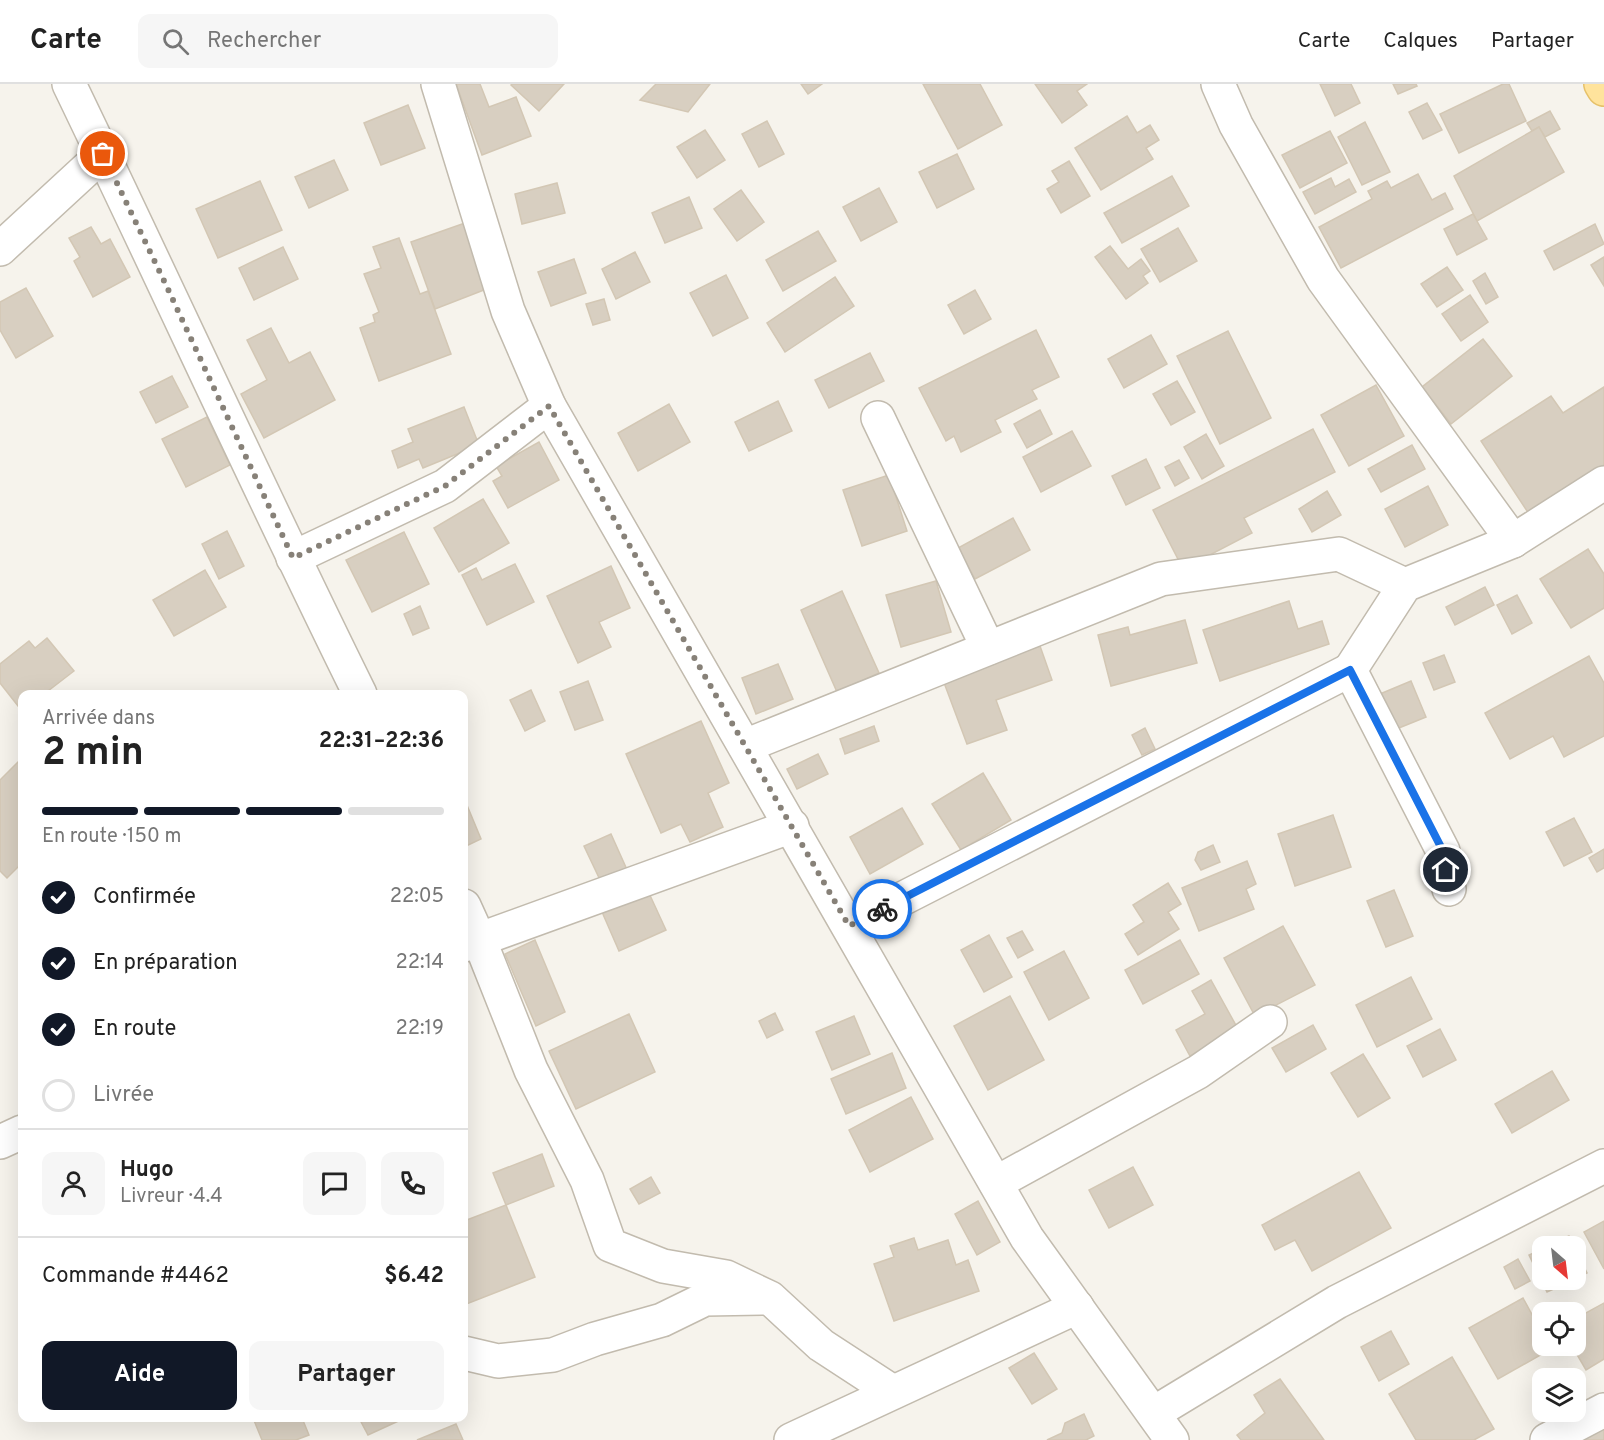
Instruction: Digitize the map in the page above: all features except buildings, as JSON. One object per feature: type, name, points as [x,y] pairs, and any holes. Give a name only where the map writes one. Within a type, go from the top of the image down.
[{"type":"main road","points":[[1601,84],[1604,89]]},
{"type":"street","points":[[69,84],[166,285],[293,558],[358,690]]},
{"type":"street","points":[[438,84],[508,311],[549,406],[1027,1238],[1172,1440]]},
{"type":"street","points":[[1218,84],[1236,124],[1323,279],[1513,541]]},
{"type":"street","points":[[0,249],[103,154]]},
{"type":"street","points":[[293,558],[445,486],[549,406]]},
{"type":"street","points":[[878,418],[988,648]]},
{"type":"street","points":[[849,926],[1350,670],[1405,585],[1513,541],[1604,483]]},
{"type":"street","points":[[745,746],[1161,579],[1339,554],[1405,585]]},
{"type":"street","points":[[1350,670],[1443,851],[1449,889]]},
{"type":"street","points":[[471,942],[792,826]]},
{"type":"street","points":[[468,927],[471,942],[531,1070],[587,1180],[610,1245],[663,1266],[726,1277],[770,1298],[821,1345],[893,1392]]},
{"type":"street","points":[[996,1183],[1198,1072],[1270,1022]]},
{"type":"street","points":[[0,1142],[18,1134]]},
{"type":"street","points":[[1154,1413],[1337,1302],[1604,1166]]},
{"type":"street","points":[[468,1354],[498,1361],[553,1355],[662,1320],[705,1299],[770,1298]]},
{"type":"street","points":[[791,1440],[1077,1307]]},
{"type":"street","points":[[1547,1440],[1604,1410]]},
{"type":"way so far","points":[[103,154],[293,558],[445,486],[549,406],[849,926],[882,909]]},
{"type":"route","points":[[882,909],[1350,670],[1443,851],[1446,870]]}]
